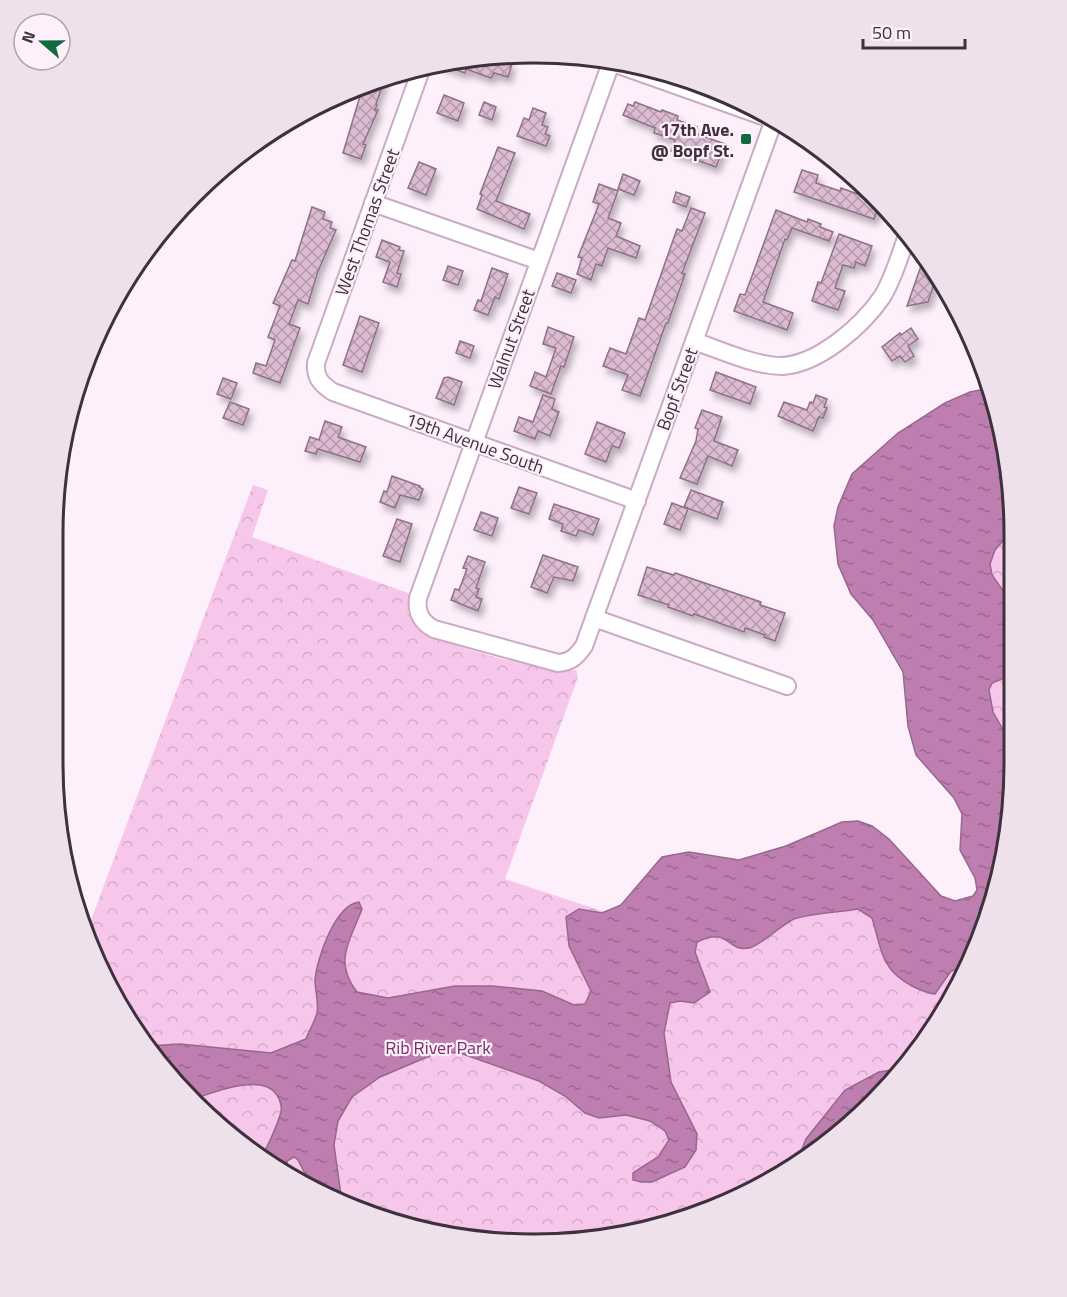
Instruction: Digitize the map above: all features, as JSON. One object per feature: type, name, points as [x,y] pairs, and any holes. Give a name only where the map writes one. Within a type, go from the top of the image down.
[{"type":"street","name":"Walnut Street","points":[[575,658],[558,663],[434,630],[420,618],[417,607],[418,598],[473,443],[609,69]]},
{"type":"street","name":"West Thomas Street","points":[[318,379],[316,363],[418,78]]},
{"type":"street","name":"Bopf Street","points":[[575,658],[584,646],[770,127]]},
{"type":"street","points":[[374,204],[539,261]]},
{"type":"street","points":[[694,341],[763,364],[782,366],[799,363],[824,351],[853,330],[883,296],[904,243]]},
{"type":"street","name":"19th Avenue South","points":[[318,379],[333,392],[637,501]]},
{"type":"street","points":[[594,618],[787,686]]},
{"type":"green space","name":"Rib River Park","points":[[253,485],[268,490],[252,537],[411,594],[409,614],[418,627],[451,644],[547,670],[560,672],[576,670],[578,677],[505,879],[696,942],[716,937],[741,948],[754,946],[798,918],[858,909],[872,918],[887,967],[956,970],[925,1025],[887,1074],[844,1117],[820,1137],[769,1171],[714,1198],[685,1209],[625,1225],[564,1233],[503,1233],[442,1225],[382,1209],[353,1198],[298,1171],[247,1137],[201,1096],[160,1050],[126,999],[91,922]]},
{"type":"green space","points":[[1004,538],[1004,593],[992,574],[991,561]]},
{"type":"green space","points":[[1004,678],[1004,731],[992,708],[990,691],[992,683]]},
{"type":"water","points":[[981,390],[988,412],[1000,472],[1003,503],[1004,540],[995,550],[990,564],[992,575],[1004,592],[1004,678],[992,683],[989,690],[993,712],[1004,731],[1003,794],[995,855],[979,915],[956,970],[951,971],[935,994],[912,986],[894,973],[884,958],[872,918],[858,909],[792,920],[759,944],[749,948],[741,948],[716,937],[697,942],[695,952],[710,992],[694,1003],[680,1001],[670,1003],[664,1033],[671,1082],[697,1134],[696,1150],[685,1167],[652,1182],[633,1180],[633,1173],[658,1157],[669,1140],[665,1131],[650,1121],[626,1115],[599,1118],[585,1113],[565,1096],[539,1081],[460,1053],[439,1052],[380,1077],[352,1097],[338,1121],[334,1145],[341,1192],[306,1175],[294,1157],[287,1161],[287,1164],[265,1150],[281,1112],[279,1099],[270,1088],[260,1085],[236,1086],[201,1096],[180,1074],[157,1045],[180,1044],[271,1053],[306,1039],[317,1013],[315,980],[323,946],[342,912],[350,905],[359,902],[362,909],[349,941],[345,961],[350,981],[357,992],[388,998],[455,986],[492,986],[542,991],[574,1005],[585,1004],[591,991],[569,946],[566,917],[579,909],[602,913],[621,905],[662,857],[689,852],[739,860],[786,846],[842,822],[858,821],[872,826],[889,839],[941,896],[955,901],[973,896],[977,890],[975,878],[960,850],[962,814],[954,798],[916,755],[908,726],[903,672],[873,620],[851,594],[838,564],[834,526],[838,507],[852,474],[898,433],[945,403]]},
{"type":"water","points":[[890,1070],[844,1117],[801,1150],[806,1139],[845,1090],[879,1072]]},
{"type":"building","points":[[512,64],[508,77],[494,73],[491,78],[466,69],[465,73],[456,70]]},
{"type":"building","points":[[381,88],[375,110],[378,110],[363,144],[366,145],[361,159],[343,153],[360,96]]},
{"type":"building","points":[[444,95],[464,103],[458,121],[437,113]]},
{"type":"building","points":[[484,102],[496,107],[492,120],[479,115]]},
{"type":"building","points":[[635,102],[678,116],[677,120],[697,127],[694,133],[725,144],[716,167],[671,151],[675,140],[654,133],[655,128],[623,115],[628,104],[633,106]]},
{"type":"building","points":[[533,108],[546,113],[542,125],[548,127],[545,134],[550,136],[546,146],[517,136],[524,118],[529,120]]},
{"type":"building","points":[[498,147],[515,153],[496,201],[530,214],[524,229],[477,209],[482,195],[480,194]]},
{"type":"building","points":[[419,162],[436,169],[426,195],[408,188]]},
{"type":"building","points":[[802,170],[818,175],[816,183],[859,195],[877,212],[874,219],[794,192]]},
{"type":"building","points":[[623,174],[640,181],[634,195],[618,189]]},
{"type":"building","points":[[599,184],[618,191],[608,218],[621,223],[616,236],[640,246],[636,258],[608,248],[602,266],[596,264],[591,280],[577,274],[582,258],[578,257],[599,204],[593,202]]},
{"type":"building","points":[[676,192],[690,197],[686,207],[673,202]]},
{"type":"building","points":[[312,207],[325,212],[323,219],[332,222],[330,228],[336,230],[318,271],[308,304],[298,300],[289,324],[300,328],[280,383],[253,373],[256,363],[266,366],[275,340],[268,337],[280,306],[273,303],[292,260],[295,261]]},
{"type":"building","points":[[691,208],[705,213],[682,273],[685,274],[668,323],[666,323],[640,396],[622,390],[628,375],[603,366],[610,348],[626,354],[639,318],[645,320],[677,229],[682,231]]},
{"type":"building","points":[[776,210],[807,222],[808,219],[821,224],[820,227],[833,232],[829,241],[792,228],[787,240],[785,239],[763,302],[793,313],[787,330],[734,311],[740,294],[745,295]]},
{"type":"building","points":[[839,234],[872,246],[865,266],[856,262],[854,268],[843,265],[835,288],[845,291],[838,310],[812,301]]},
{"type":"building","points":[[382,240],[404,251],[397,273],[401,274],[397,287],[383,282],[390,262],[376,257]]},
{"type":"building","points":[[448,266],[463,271],[458,285],[443,280]]},
{"type":"building","points":[[921,266],[933,286],[928,302],[907,306]]},
{"type":"building","points":[[492,268],[508,274],[499,299],[495,297],[488,315],[474,310],[478,300],[481,301]]},
{"type":"building","points":[[557,273],[576,280],[571,293],[552,286]]},
{"type":"building","points":[[360,316],[379,323],[362,372],[343,365]]},
{"type":"building","points":[[548,327],[574,337],[564,367],[561,366],[551,394],[530,386],[535,372],[546,377],[556,348],[543,344]]},
{"type":"building","points":[[911,328],[918,339],[908,346],[914,356],[905,362],[900,356],[892,361],[882,347],[900,333],[901,335]]},
{"type":"building","points":[[460,341],[474,346],[470,358],[456,353]]},
{"type":"building","points":[[716,372],[756,387],[750,404],[710,390]]},
{"type":"building","points":[[448,377],[462,382],[454,405],[436,398],[444,378]]},
{"type":"building","points":[[223,378],[237,383],[231,399],[217,394]]},
{"type":"building","points":[[543,395],[555,399],[552,409],[559,412],[550,436],[538,431],[535,439],[514,431],[519,417],[533,422]]},
{"type":"building","points":[[816,395],[827,399],[824,407],[827,408],[823,418],[819,417],[813,431],[778,416],[784,402],[807,410]]},
{"type":"building","points":[[230,402],[249,409],[243,425],[223,418]]},
{"type":"building","points":[[702,410],[722,417],[714,441],[738,450],[732,466],[708,456],[697,484],[680,478],[696,441],[698,429],[695,428]]},
{"type":"building","points":[[325,421],[342,427],[338,437],[366,447],[360,462],[318,449],[316,454],[305,451],[310,437],[319,440]]},
{"type":"building","points":[[597,422],[625,433],[619,448],[612,446],[606,462],[585,454]]},
{"type":"building","points":[[392,476],[420,486],[423,489],[419,500],[400,495],[395,508],[380,502],[384,491],[387,492]]},
{"type":"building","points":[[519,487],[537,493],[529,514],[511,508]]},
{"type":"building","points":[[691,490],[723,502],[717,519],[684,507]]},
{"type":"building","points":[[672,503],[688,509],[680,530],[664,524]]},
{"type":"building","points":[[554,504],[599,519],[593,535],[579,530],[576,536],[561,531],[563,524],[549,519]]},
{"type":"building","points":[[481,512],[498,518],[492,536],[474,530]]},
{"type":"building","points":[[397,519],[412,524],[400,562],[383,556]]},
{"type":"building","points":[[543,555],[578,567],[573,581],[554,577],[547,593],[531,587]]},
{"type":"building","points":[[468,556],[485,562],[476,588],[479,589],[476,597],[482,599],[478,611],[451,600],[455,589],[459,590],[467,569],[463,568]]},
{"type":"building","points":[[647,567],[674,575],[675,573],[761,602],[760,605],[785,613],[775,641],[745,628],[744,632],[638,595]]},
{"type":"place","name":"17th Ave. @ Bopf St.","points":[[746,139]]}]
